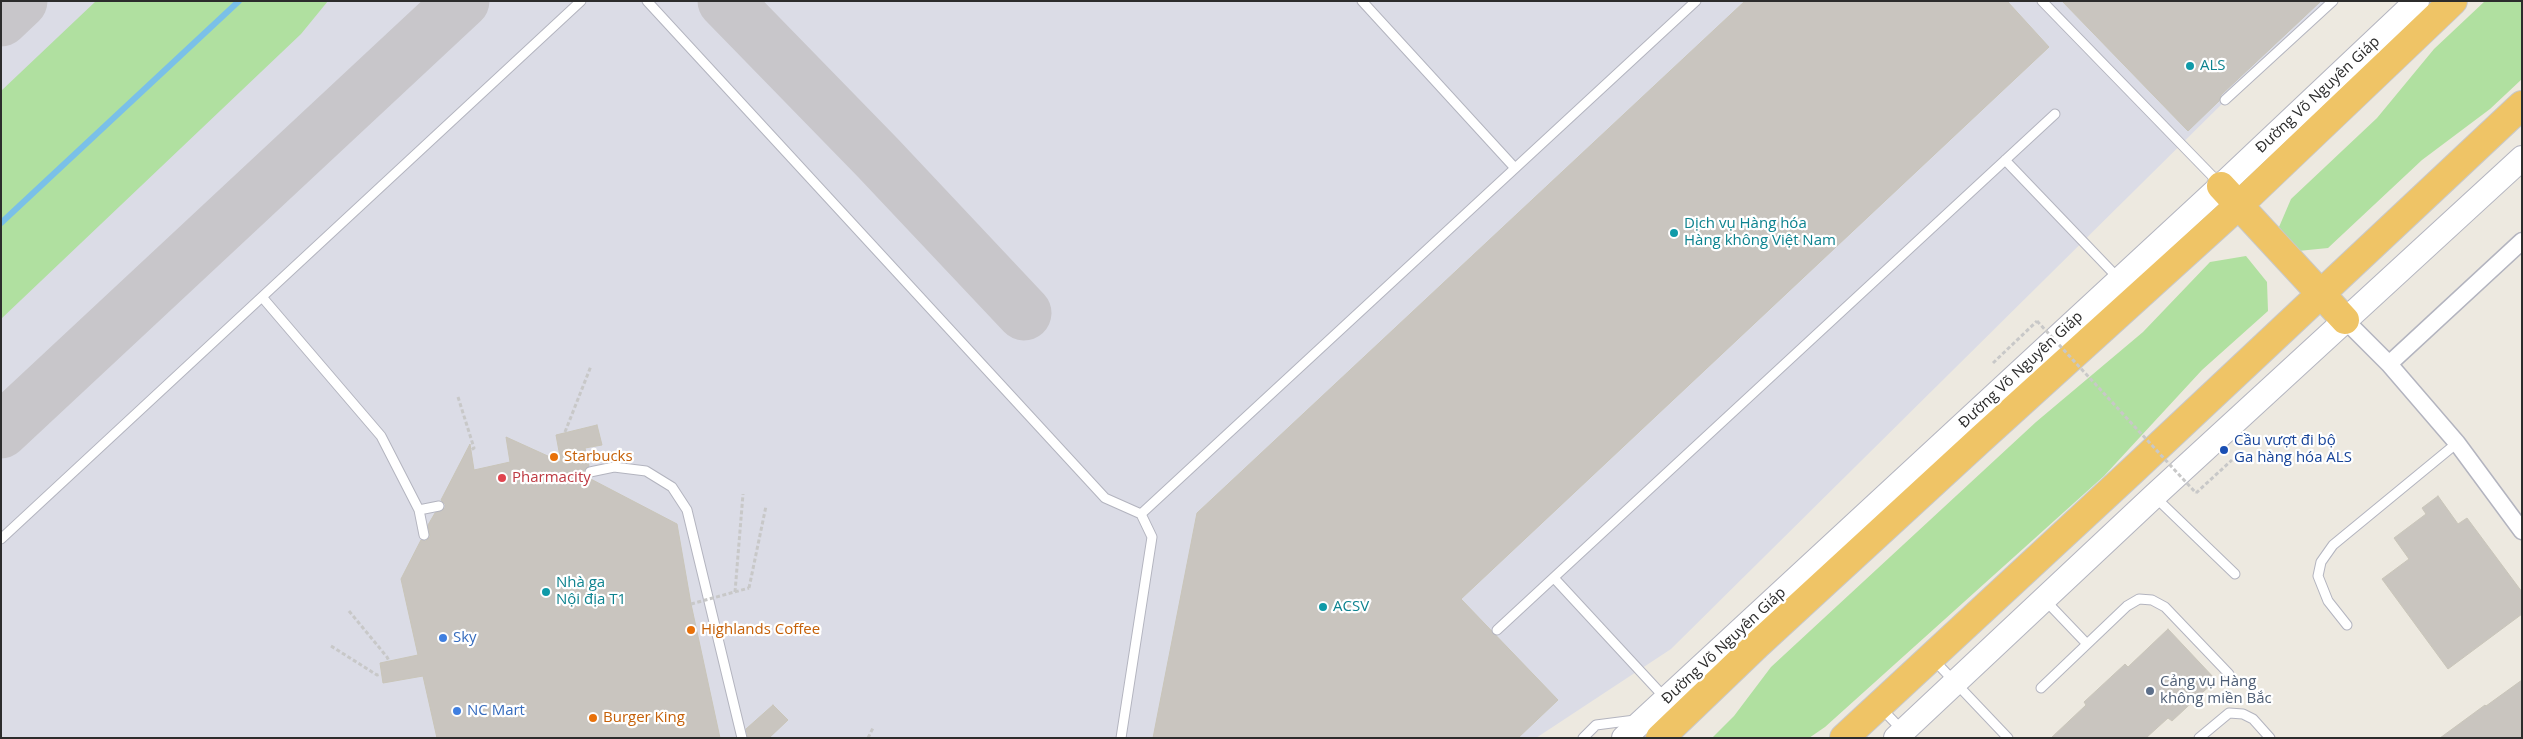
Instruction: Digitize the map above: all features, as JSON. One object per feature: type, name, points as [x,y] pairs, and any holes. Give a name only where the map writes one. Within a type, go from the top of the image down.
[{"type":"highway","name":"Đường Võ Nguyên Giáp","points":[[1653,728],[1674,708],[1757,645],[2230,195],[2453,1]]},
{"type":"highway","points":[[1844,738],[2322,294],[2522,105]]},
{"type":"highway","points":[[2230,195],[2345,320]]},
{"type":"main road","name":"Đường Võ Nguyên Giáp","points":[[1674,708],[1702,666],[2119,279],[2230,195],[2417,1]]},
{"type":"main road","points":[[1903,736],[1955,682],[2154,496],[2522,158]]},
{"type":"main road","points":[[1702,666],[1757,645]]},
{"type":"main road","name":"Đường Võ Nguyên Giáp","points":[[1624,738],[1653,728]]},
{"type":"street","points":[[2389,364],[2522,241]]},
{"type":"street","points":[[2345,320],[2389,364],[2457,442],[2522,531]]},
{"type":"lane","points":[[1,539],[581,1]]},
{"type":"lane","points":[[648,1],[1105,498],[1141,514],[1152,537],[1121,738]]},
{"type":"lane","points":[[1362,1],[1514,167]]},
{"type":"lane","points":[[1141,514],[1514,167],[1696,1]]},
{"type":"lane","points":[[2042,1],[2230,195]]},
{"type":"lane","points":[[2225,100],[2333,1]]},
{"type":"lane","points":[[1498,630],[2055,114]]},
{"type":"lane","points":[[2006,160],[2119,279]]},
{"type":"lane","points":[[262,297],[381,436],[418,510],[424,535]]},
{"type":"lane","points":[[2347,625],[2328,601],[2318,576],[2321,562],[2333,545],[2457,442]]},
{"type":"lane","points":[[590,472],[614,467],[646,471],[672,487],[687,510],[742,738]]},
{"type":"lane","points":[[2154,496],[2235,574]]},
{"type":"lane","points":[[418,510],[438,506]]},
{"type":"lane","points":[[1554,578],[1674,708]]},
{"type":"lane","points":[[2044,599],[2087,644]]},
{"type":"lane","points":[[2041,688],[2127,606],[2139,599],[2152,600],[2165,607],[2229,674]]},
{"type":"lane","points":[[1931,658],[2008,738]]},
{"type":"lane","points":[[1878,706],[1903,736]]},
{"type":"lane","points":[[2199,738],[2228,713],[2243,714],[2253,719],[2270,738]]},
{"type":"lane","points":[[1583,738],[1596,726],[1653,728]]},
{"type":"path","points":[[1993,363],[2037,321],[2196,493],[2232,460]]},
{"type":"path","points":[[566,432],[591,366]]},
{"type":"path","points":[[458,397],[474,448],[471,450]]},
{"type":"path","points":[[735,592],[743,494]]},
{"type":"path","points":[[691,604],[749,588],[766,506]]},
{"type":"path","points":[[349,611],[388,657],[389,661]]},
{"type":"path","points":[[332,646],[376,675],[381,674]]},
{"type":"path","points":[[868,738],[872,728]]},
{"type":"shaded area","points":[[1,1],[2326,1],[1671,649],[1536,738],[1,738]]},
{"type":"green space","points":[[96,1],[328,1],[301,34],[1,319],[1,91]]},
{"type":"green space","points":[[2485,1],[2522,1],[2522,79],[2490,109],[2422,160],[2328,248],[2298,251],[2279,227],[2291,199],[2377,118],[2434,49]]},
{"type":"green space","points":[[2246,256],[2267,282],[2268,311],[2202,370],[2104,476],[1825,727],[1809,738],[1712,738],[1734,716],[1771,667],[2036,422],[2143,332],[2210,262]]},
{"type":"building","name":"Dịch vụ Hàng hóa Hàng không Việt Nam","points":[[1745,1],[2007,1],[2049,47],[1461,599],[1558,700],[1518,738],[1153,738],[1197,513]]},
{"type":"building","name":"ALS","points":[[2062,1],[2321,1],[2221,95],[2219,101],[2188,131]]},
{"type":"building","name":"Nhà ga Nội địa T1","points":[[597,425],[602,445],[585,448],[589,466],[584,470],[585,476],[677,524],[691,604],[720,738],[437,738],[423,676],[383,683],[380,663],[418,655],[401,579],[421,540],[426,541],[430,537],[428,525],[435,513],[445,508],[445,504],[441,500],[470,444],[474,470],[510,462],[506,437],[561,462],[556,435]]},
{"type":"building","points":[[2438,496],[2458,524],[2467,518],[2522,592],[2522,614],[2448,669],[2382,579],[2409,559],[2394,538],[2426,514],[2422,508]]},
{"type":"building","name":"Cảng vụ Hàng không miền Bắc","points":[[2168,629],[2216,680],[2172,721],[2168,718],[2146,738],[2051,738],[2086,705],[2084,702],[2125,664],[2128,667]]},
{"type":"building","points":[[2522,680],[2522,738],[2440,738],[2485,705]]},
{"type":"building","points":[[773,705],[788,720],[769,738],[748,738],[746,729]]},
{"type":"waterway","points":[[1,223],[239,1]]},
{"type":"taxiway","points":[[1,19],[20,1]]},
{"type":"taxiway","points":[[1,431],[462,1]]},
{"type":"taxiway","points":[[725,1],[878,158],[1024,313]]},
{"type":"place","name":"ALS","points":[[2190,66]]},
{"type":"place","name":"Dịch vụ Hàng hóa Hàng không Việt Nam","points":[[1674,233]]},
{"type":"place","name":"Cầu vượt đi bộ Ga hàng hóa ALS","points":[[2224,450]]},
{"type":"place","name":"Starbucks","points":[[554,457]]},
{"type":"place","name":"Pharmacity","points":[[502,478]]},
{"type":"place","name":"Nhà ga Nội địa T1","points":[[546,592]]},
{"type":"place","name":"ACSV","points":[[1323,607]]},
{"type":"place","name":"Highlands Coffee","points":[[691,630]]},
{"type":"place","name":"Sky","points":[[443,638]]},
{"type":"place","name":"Cảng vụ Hàng không miền Bắc","points":[[2150,691]]},
{"type":"place","name":"NC Mart","points":[[457,711]]},
{"type":"place","name":"Burger King","points":[[593,718]]}]
